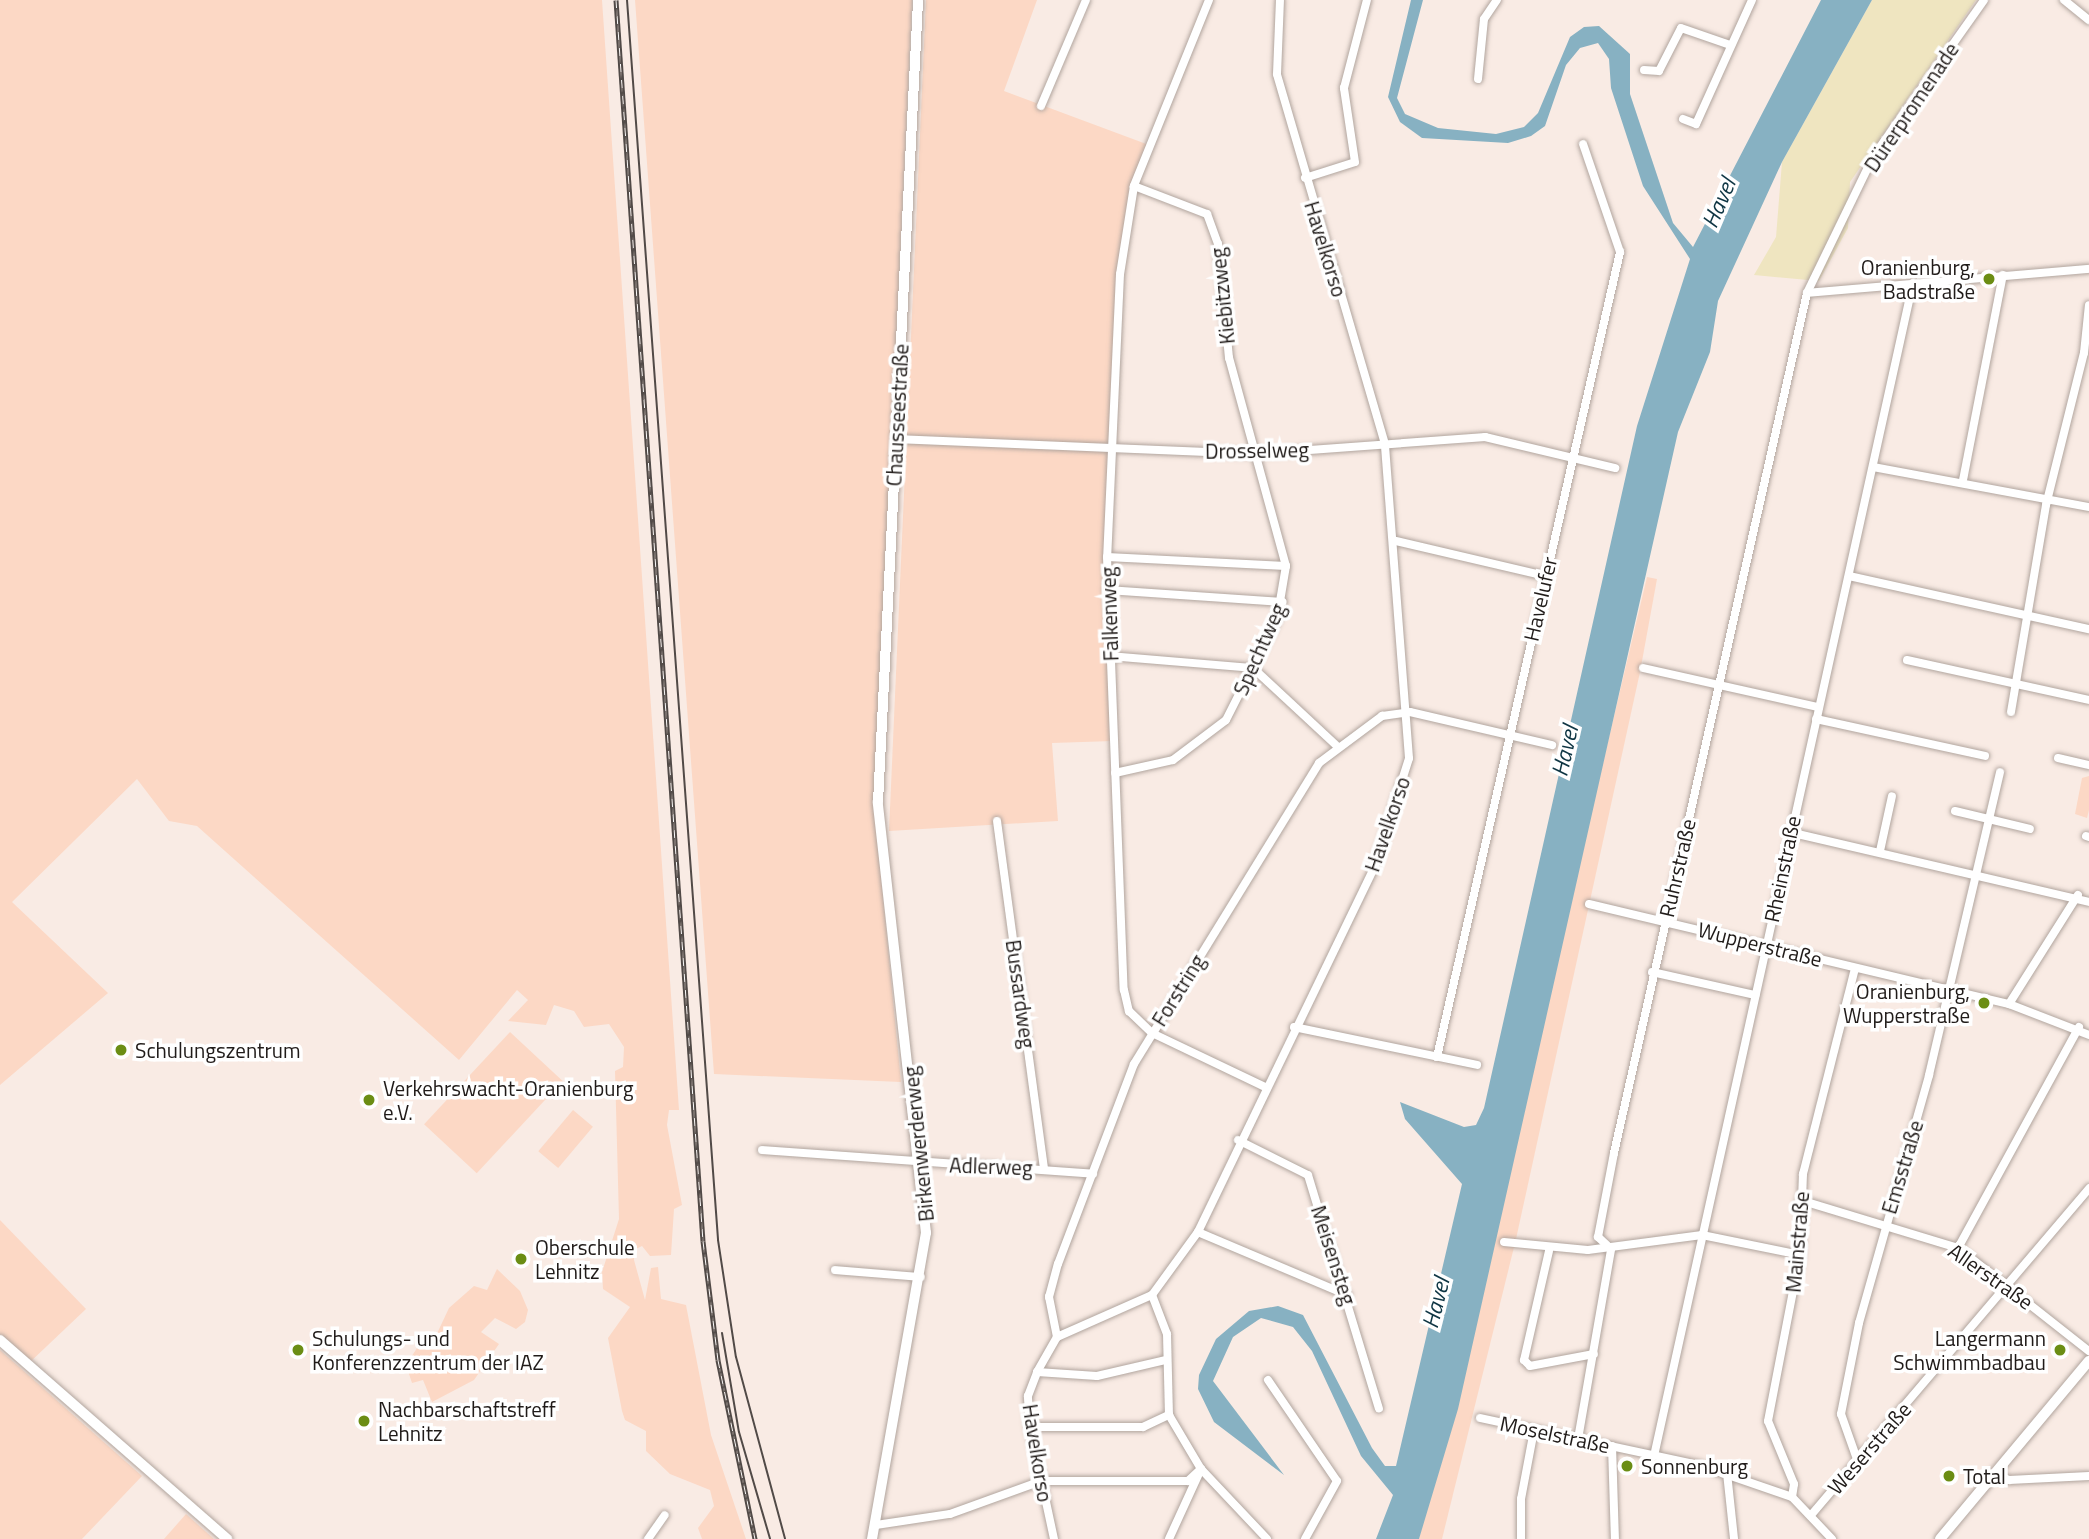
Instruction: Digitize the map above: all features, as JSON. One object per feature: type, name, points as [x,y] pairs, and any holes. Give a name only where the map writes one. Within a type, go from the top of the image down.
[{"type":"street","name":"Chausseestraße","points":[[880,830],[895,439],[918,0]]},
{"type":"street","points":[[1041,106],[1086,0]]},
{"type":"street","name":"Falkenweg","points":[[1152,1033],[1129,1011],[1124,990],[1107,590],[1110,448],[1121,274],[1134,186],[1209,0]]},
{"type":"street","name":"Havelkorso","points":[[1152,1295],[1198,1233],[1238,1140],[1374,867],[1409,758],[1410,712],[1385,444],[1305,178],[1277,74],[1280,0]]},
{"type":"street","points":[[1305,178],[1355,162],[1344,88],[1367,0]]},
{"type":"street","points":[[1478,79],[1484,19],[1497,0]]},
{"type":"street","points":[[1683,119],[1696,124],[1752,0]]},
{"type":"street","name":"Dürerpromenade","points":[[1807,293],[1873,157],[1984,0]]},
{"type":"street","points":[[2068,0],[2089,20]]},
{"type":"street","points":[[1644,70],[1659,71],[1681,28],[1730,45]]},
{"type":"street","name":"Havelufer","points":[[1437,1057],[1619,252],[1583,144]]},
{"type":"street","name":"Kiebitzweg","points":[[1134,186],[1207,214],[1219,244],[1228,358],[1255,454]]},
{"type":"street","points":[[1807,293],[2089,269]]},
{"type":"street","points":[[1962,480],[2003,275]]},
{"type":"street","name":"Rheinstraße","points":[[1654,1456],[1789,832],[1849,576],[1913,283]]},
{"type":"street","name":"Ruhrstraße","points":[[1578,1439],[1611,1249],[1598,1237],[1653,972],[1807,293]]},
{"type":"street","points":[[2011,712],[2030,617],[2047,496],[2084,353],[2089,305]]},
{"type":"street","name":"Drosselweg","points":[[895,439],[1255,454],[1485,437],[1615,468]]},
{"type":"street","name":"Spechtweg","points":[[1115,773],[1145,771],[1200,744],[1226,720],[1283,602],[1286,566],[1255,454]]},
{"type":"street","points":[[1873,467],[1962,480],[2089,507]]},
{"type":"street","points":[[1396,541],[1545,576]]},
{"type":"street","points":[[1107,557],[1286,566]]},
{"type":"street","points":[[1849,576],[2089,629]]},
{"type":"street","points":[[1107,590],[1283,602]]},
{"type":"street","points":[[1110,656],[1253,668],[1336,745]]},
{"type":"street","points":[[1907,660],[2089,700]]},
{"type":"street","points":[[1643,668],[1818,707]]},
{"type":"street","points":[[1410,712],[1552,745]]},
{"type":"street","name":"Forstring","points":[[1057,1336],[1049,1297],[1093,1174],[1152,1033],[1319,763],[1336,745],[1381,716],[1410,712]]},
{"type":"street","points":[[1816,719],[1985,756]]},
{"type":"street","points":[[2058,758],[2089,765]]},
{"type":"street","name":"Emsstraße","points":[[1858,1462],[1841,1414],[1885,1223],[1950,994],[1960,923],[1978,872],[2000,772]]},
{"type":"street","points":[[1880,851],[1892,796]]},
{"type":"street","points":[[1955,811],[2030,828]]},
{"type":"street","name":"Bussardweg","points":[[997,821],[1044,1168]]},
{"type":"street","name":"Birkenwerderweg","points":[[872,1539],[921,1277],[927,1206],[880,830]]},
{"type":"street","points":[[1789,832],[2078,895],[2089,902]]},
{"type":"street","points":[[2009,1004],[2078,895]]},
{"type":"street","name":"Wupperstraße","points":[[1589,904],[1765,944],[1950,994],[2009,1004],[2079,1027],[2089,1035]]},
{"type":"street","name":"Mainstraße","points":[[1792,1497],[1794,1484],[1768,1421],[1800,1255],[1800,1200],[1855,969]]},
{"type":"street","points":[[1653,972],[1755,995]]},
{"type":"street","points":[[1294,1027],[1477,1065]]},
{"type":"street","points":[[1958,1248],[2079,1027]]},
{"type":"street","points":[[1152,1033],[1265,1087]]},
{"type":"street","name":"Meisensteg","points":[[1238,1140],[1308,1175],[1347,1295],[1379,1408]]},
{"type":"street","name":"Adlerweg","points":[[762,1150],[923,1163],[1044,1168],[1093,1174]]},
{"type":"street","name":"Weserstraße","points":[[1812,1514],[2089,1188]]},
{"type":"street","name":"Allerstraße","points":[[1800,1200],[1885,1223],[1958,1248],[2089,1351]]},
{"type":"street","points":[[1198,1233],[1347,1295]]},
{"type":"street","points":[[1504,1242],[1549,1251],[1611,1249],[1702,1235],[1800,1255]]},
{"type":"street","points":[[1549,1251],[1524,1360],[1531,1366],[1594,1354]]},
{"type":"street","points":[[835,1270],[921,1277]]},
{"type":"street","points":[[1057,1336],[1152,1295],[1167,1334],[1169,1415],[1201,1469],[1267,1539]]},
{"type":"street","name":"Havelkorso","points":[[1054,1539],[1030,1427],[1028,1396],[1037,1372],[1057,1336]]},
{"type":"street","points":[[0,1339],[227,1539]]},
{"type":"street","points":[[1037,1372],[1097,1376],[1166,1360]]},
{"type":"street","points":[[1945,1537],[2089,1361]]},
{"type":"street","points":[[1268,1380],[1337,1481],[1306,1539]]},
{"type":"street","points":[[1030,1427],[1143,1427],[1169,1415]]},
{"type":"street","name":"Moselstraße","points":[[1480,1418],[1727,1473],[1792,1497]]},
{"type":"street","points":[[1521,1539],[1521,1499],[1534,1430]]},
{"type":"street","points":[[1612,1446],[1615,1539]]},
{"type":"street","points":[[876,1525],[950,1514],[1041,1481],[1188,1480],[1201,1469]]},
{"type":"street","points":[[1169,1539],[1201,1469]]},
{"type":"street","points":[[1727,1473],[1734,1539]]},
{"type":"street","points":[[1996,1475],[2009,1480],[2089,1476]]},
{"type":"street","points":[[1792,1497],[1812,1514],[1832,1539]]},
{"type":"street","points":[[648,1539],[665,1515]]},
{"type":"shaded area","points":[[0,0],[602,0],[679,1110],[669,1110],[667,1125],[682,1205],[674,1209],[671,1255],[650,1256],[642,1246],[634,1250],[634,1260],[645,1300],[651,1268],[658,1267],[661,1299],[686,1305],[711,1435],[746,1539],[702,1539],[698,1528],[714,1506],[710,1490],[670,1474],[646,1451],[646,1431],[625,1420],[622,1411],[608,1338],[630,1307],[603,1289],[602,1272],[619,1219],[615,1071],[623,1067],[624,1047],[609,1024],[584,1027],[574,1011],[554,1005],[546,1025],[508,1021],[528,1000],[517,990],[459,1060],[197,826],[169,821],[137,779],[12,902],[108,993],[0,1085]]},
{"type":"shaded area","points":[[635,0],[912,0],[874,804],[901,1082],[714,1074]]},
{"type":"shaded area","points":[[926,0],[1037,0],[1004,91],[1149,145],[1134,186],[1120,274],[1109,448],[1113,741],[1052,743],[1058,821],[889,831]]},
{"type":"shaded area","points":[[1647,577],[1657,579],[1640,672],[1516,1239],[1442,1539],[1419,1539]]},
{"type":"shaded area","points":[[2089,776],[2087,818],[2075,814],[2082,778]]},
{"type":"shaded area","points":[[510,1032],[563,1081],[477,1173],[424,1124]]},
{"type":"shaded area","points":[[573,1110],[593,1127],[558,1168],[538,1151]]},
{"type":"shaded area","points":[[0,1220],[86,1309],[28,1364],[0,1340]]},
{"type":"shaded area","points":[[497,1269],[520,1291],[528,1310],[525,1322],[516,1329],[495,1318],[481,1332],[499,1344],[474,1380],[432,1402],[423,1380],[412,1383],[406,1365],[419,1345],[433,1342],[449,1308],[474,1286],[487,1290]]},
{"type":"shaded area","points":[[0,1350],[142,1476],[82,1539],[0,1539]]},
{"type":"shaded area","points":[[186,1514],[214,1539],[164,1539]]},
{"type":"sand","points":[[1872,0],[1976,0],[1850,182],[1848,228],[1819,281],[1754,275],[1776,237],[1782,162]]},
{"type":"water","name":"Havel","points":[[1411,0],[1423,0],[1397,98],[1405,114],[1438,128],[1496,134],[1524,127],[1538,113],[1570,37],[1584,27],[1599,26],[1630,54],[1630,94],[1673,223],[1693,247],[1821,0],[1872,0],[1782,162],[1718,301],[1710,352],[1678,432],[1458,1409],[1419,1539],[1376,1539],[1393,1495],[1361,1456],[1312,1351],[1293,1327],[1261,1318],[1233,1337],[1213,1381],[1284,1475],[1214,1422],[1198,1389],[1199,1375],[1216,1339],[1249,1311],[1278,1306],[1303,1315],[1372,1448],[1385,1466],[1396,1466],[1462,1184],[1405,1119],[1400,1102],[1464,1127],[1476,1125],[1484,1108],[1637,426],[1690,259],[1643,186],[1611,88],[1609,59],[1598,43],[1580,48],[1566,65],[1545,126],[1531,136],[1508,143],[1422,138],[1400,122],[1388,97]]},
{"type":"tram line","points":[[627,0],[718,1240],[736,1357],[785,1539]]},
{"type":"tram line","points":[[722,1333],[739,1432],[770,1539]]},
{"type":"railway","points":[[616,0],[703,1241],[718,1360],[755,1539]]},
{"type":"place","name":"Oranienburg, Badstraße","points":[[1989,279]]},
{"type":"place","name":"Oranienburg, Wupperstraße","points":[[1984,1003]]},
{"type":"place","name":"Schulungszentrum","points":[[121,1050]]},
{"type":"place","name":"Verkehrswacht-Oranienburg e.V.","points":[[369,1100]]},
{"type":"place","name":"Oberschule Lehnitz","points":[[521,1259]]},
{"type":"place","name":"Schulungs- und Konferenzzentrum der IAZ","points":[[298,1350]]},
{"type":"place","name":"Langermann Schwimmbadbau","points":[[2060,1350]]},
{"type":"place","name":"Nachbarschaftstreff Lehnitz","points":[[364,1421]]},
{"type":"place","name":"Sonnenburg","points":[[1627,1466]]},
{"type":"place","name":"Total","points":[[1949,1476]]}]
